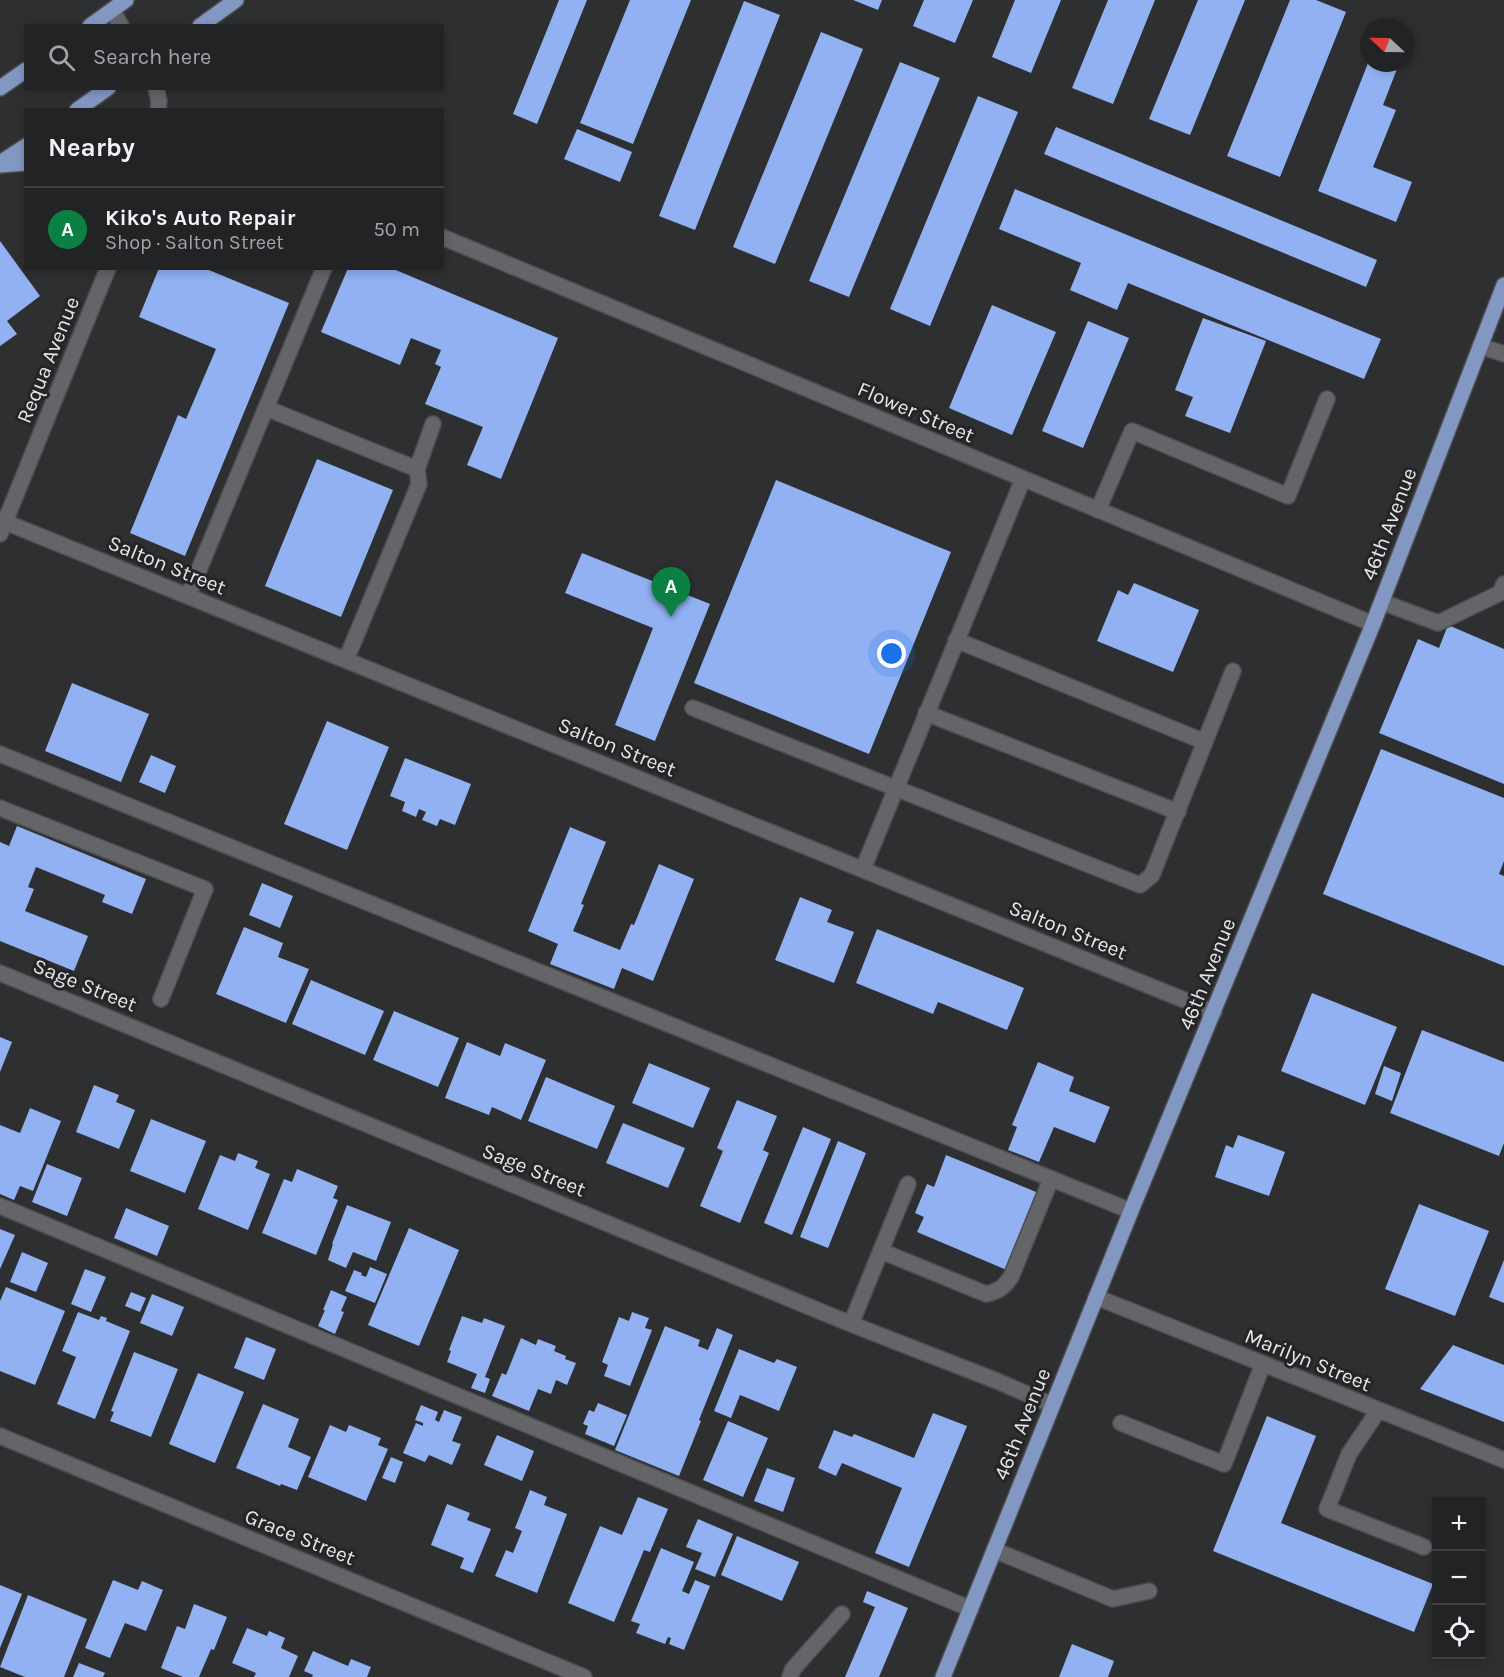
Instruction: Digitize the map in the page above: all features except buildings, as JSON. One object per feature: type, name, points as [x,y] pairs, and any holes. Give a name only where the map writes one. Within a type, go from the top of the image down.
[{"type":"main road","points":[[93,24],[126,0]]},
{"type":"main road","points":[[203,24],[236,0]]},
{"type":"main road","points":[[0,88],[24,71]]},
{"type":"main road","points":[[80,108],[105,90]]},
{"type":"main road","points":[[0,164],[24,147]]},
{"type":"main road","points":[[0,164],[24,164]]},
{"type":"main road","name":"46th Avenue","points":[[943,1677],[1131,1211],[1382,602],[1504,285]]},
{"type":"street","points":[[111,10],[120,24]]},
{"type":"street","points":[[156,90],[158,108]]},
{"type":"street","name":"Flower Street","points":[[444,238],[1373,624]]},
{"type":"street","name":"Requa Avenue","points":[[3,528],[107,270]]},
{"type":"street","points":[[188,596],[266,408],[318,270]]},
{"type":"street","points":[[1480,346],[1504,354]]},
{"type":"street","points":[[1098,510],[1132,431],[1288,496],[1328,399]]},
{"type":"street","points":[[266,408],[417,469]]},
{"type":"street","points":[[346,660],[419,484],[417,469],[433,424]]},
{"type":"street","points":[[862,869],[1023,479]]},
{"type":"street","name":"Salton Street","points":[[3,528],[188,596],[1214,1012]]},
{"type":"street","points":[[1382,602],[1438,622],[1500,593],[1504,584]]},
{"type":"street","points":[[956,640],[1205,742]]},
{"type":"street","points":[[693,708],[1140,885],[1152,875],[1233,671]]},
{"type":"street","points":[[926,713],[1178,812]]},
{"type":"street","points":[[0,754],[1131,1211]]},
{"type":"street","points":[[0,808],[205,889],[161,999]]},
{"type":"street","name":"Sage Street","points":[[0,973],[1053,1405]]},
{"type":"street","points":[[881,1251],[986,1294],[994,1292],[1003,1288],[1011,1277],[1051,1179]]},
{"type":"street","points":[[851,1324],[908,1184]]},
{"type":"street","points":[[0,1206],[970,1609]]},
{"type":"street","name":"Marilyn Street","points":[[1096,1297],[1504,1460]]},
{"type":"street","points":[[1120,1423],[1224,1464],[1263,1364]]},
{"type":"street","points":[[1378,1411],[1350,1454],[1327,1509],[1424,1547]]},
{"type":"street","name":"Grace Street","points":[[0,1436],[584,1677]]},
{"type":"street","points":[[994,1550],[1113,1599],[1149,1591]]},
{"type":"street","points":[[790,1677],[793,1669],[842,1614]]},
{"type":"place","name":"Kiko's Auto Repair","points":[[671,617]]}]
